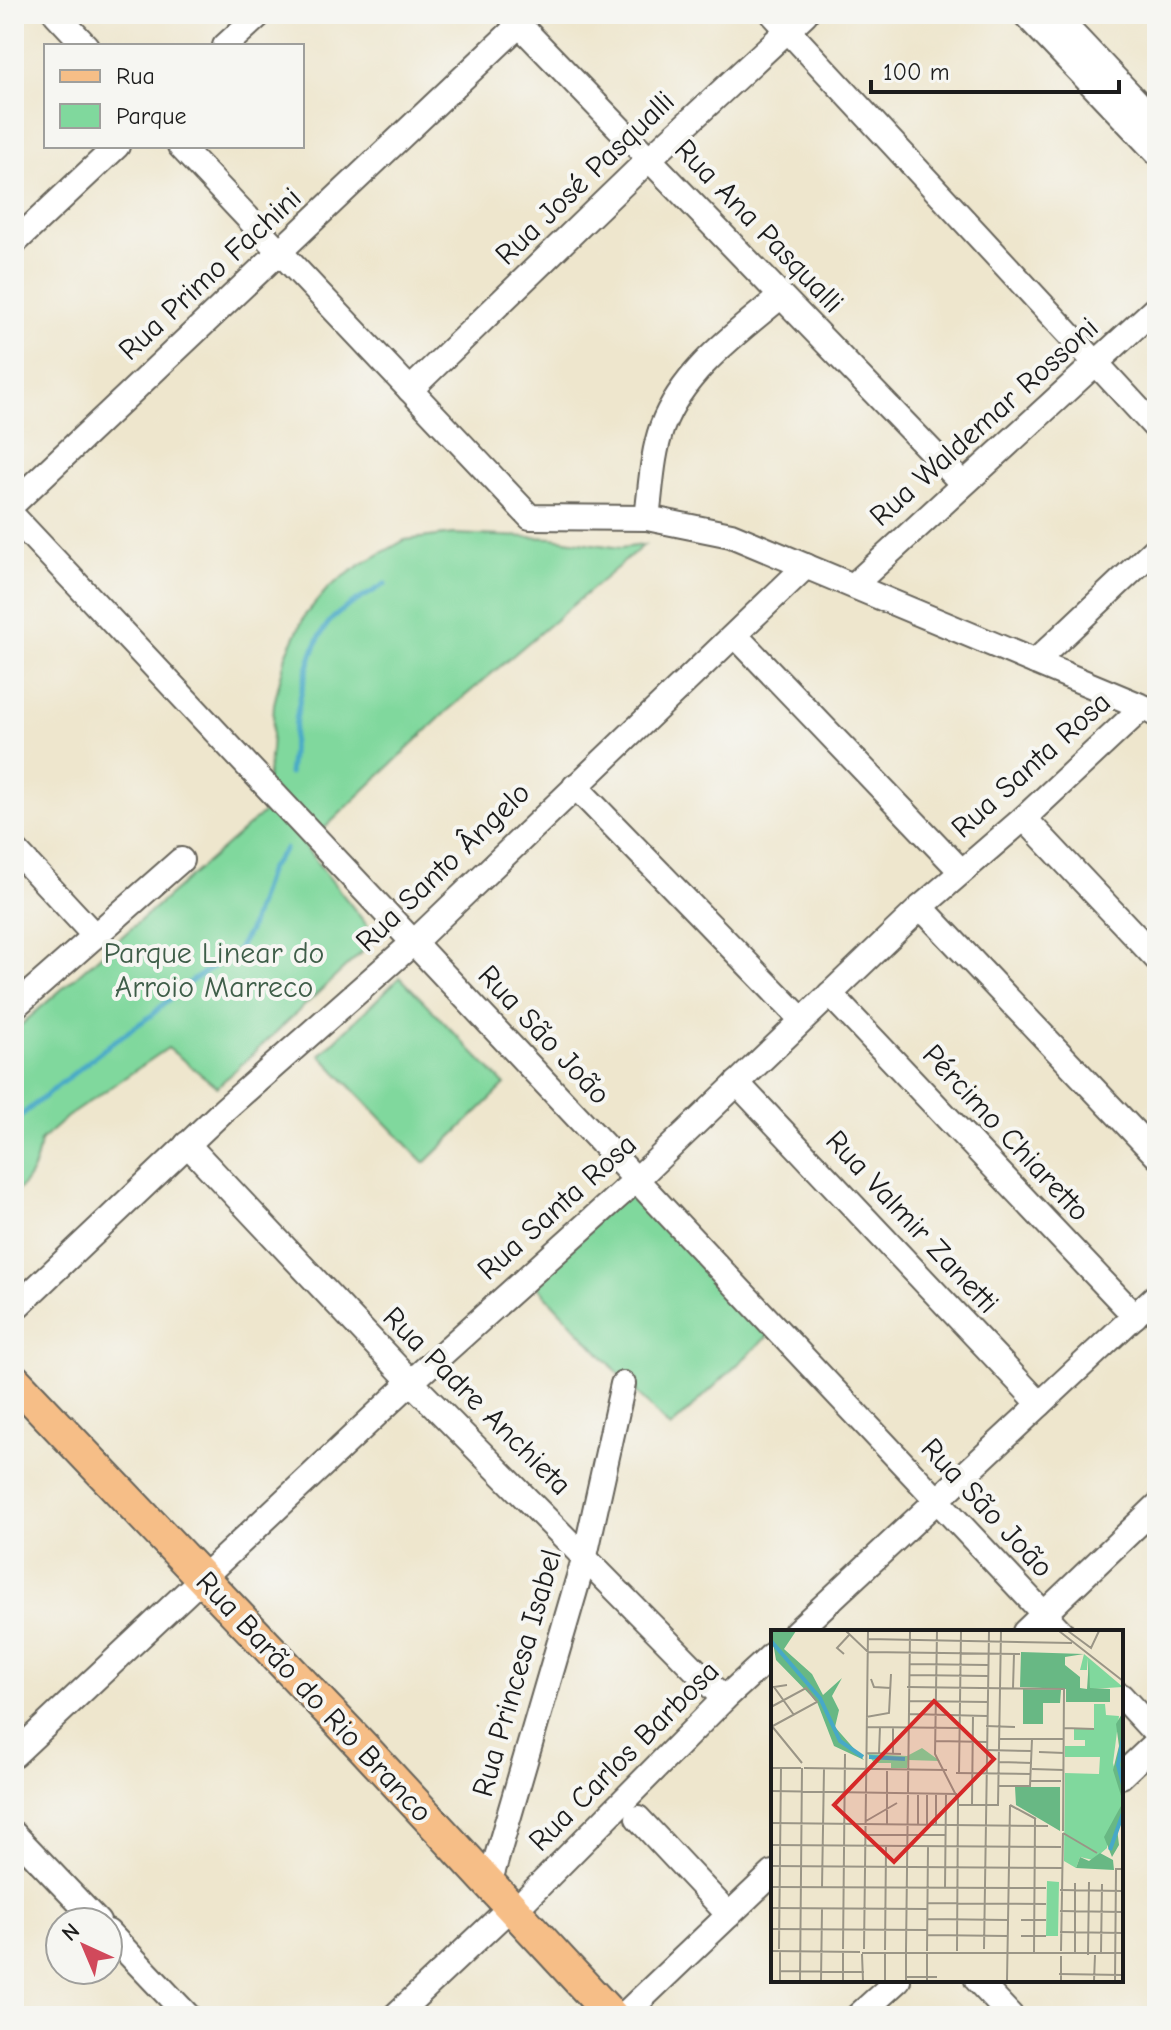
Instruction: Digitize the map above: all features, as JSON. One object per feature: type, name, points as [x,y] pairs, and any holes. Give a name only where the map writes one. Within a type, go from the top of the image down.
[{"type":"main road","name":"Rua Barão do Rio Branco","points":[[14,1380],[196,1583],[435,1838],[612,2016]]},
{"type":"main road","name":"Rua Barão do Rio Branco","points":[[14,1407],[196,1583]]},
{"type":"main road","name":"Rua Barão do Rio Branco","points":[[508,1910],[585,2016]]},
{"type":"street","points":[[56,14],[84,44]]},
{"type":"street","points":[[227,44],[260,14]]},
{"type":"street","points":[[1025,14],[1157,153]]},
{"type":"street","points":[[1054,14],[1157,123]]},
{"type":"street","points":[[789,19],[1157,429]]},
{"type":"street","name":"Rua José Pasqualli","points":[[410,390],[789,19]]},
{"type":"street","name":"Rua Ana Pasqualli","points":[[514,20],[962,483]]},
{"type":"street","name":"Rua Primo Fachini","points":[[14,503],[280,254],[514,20]]},
{"type":"street","points":[[14,243],[115,148]]},
{"type":"street","points":[[182,148],[530,517],[647,518],[731,535],[1150,711]]},
{"type":"street","points":[[647,518],[654,458],[662,427],[678,396],[711,356],[781,296]]},
{"type":"street","name":"Rua Waldemar Rossoni","points":[[854,585],[1157,307]]},
{"type":"street","name":"Rua São João","points":[[14,517],[1059,1630]]},
{"type":"street","points":[[1035,662],[1157,547]]},
{"type":"street","name":"Rua Santo Ângelo","points":[[14,1309],[187,1144],[413,943],[806,566]]},
{"type":"street","points":[[735,635],[961,871]]},
{"type":"street","name":"Rua Santa Rosa","points":[[14,1755],[411,1382],[636,1180],[921,907],[1150,711]]},
{"type":"street","points":[[575,786],[802,1020]]},
{"type":"street","points":[[1024,818],[1157,959]]},
{"type":"street","points":[[14,849],[95,936]]},
{"type":"street","points":[[14,1007],[181,860]]},
{"type":"street","points":[[921,907],[1157,1156]]},
{"type":"street","name":"Pércimo Chiaretto","points":[[830,994],[1135,1316]]},
{"type":"street","name":"Rua Valmir Zanetti","points":[[737,1083],[1040,1404]]},
{"type":"street","name":"Rua Padre Anchieta","points":[[187,1144],[411,1382],[724,1699]]},
{"type":"street","points":[[798,1630],[1157,1295]]},
{"type":"street","name":"Rua Princesa Isabel","points":[[508,1910],[623,1384]]},
{"type":"street","points":[[1027,1630],[1157,1506]]},
{"type":"street","name":"Rua Carlos Barbosa","points":[[395,2016],[771,1656]]},
{"type":"street","points":[[1123,1698],[1157,1735]]},
{"type":"street","points":[[1123,1774],[1157,1742]]},
{"type":"street","points":[[638,1818],[729,1915]]},
{"type":"street","points":[[14,1834],[83,1906]]},
{"type":"street","points":[[623,2016],[771,1875]]},
{"type":"street","name":"Rua Carlos Barbosa","points":[[418,2016],[508,1910]]},
{"type":"street","points":[[124,1949],[188,2016]]},
{"type":"street","points":[[858,2016],[896,1982]]},
{"type":"street","points":[[979,1982],[1011,2016]]},
{"type":"green space","name":"Parque Linear do Arroio Marreco","points":[[453,534],[552,538],[621,548],[644,545],[446,712],[305,847],[377,938],[217,1087],[168,1048],[67,1117],[40,1141],[33,1170],[14,1194],[14,1031],[263,813],[274,704],[286,655],[305,615],[328,588],[360,565],[405,540]]},
{"type":"green space","points":[[400,977],[505,1085],[425,1163],[320,1055]]},
{"type":"green space","points":[[629,1189],[768,1336],[670,1428],[532,1281]]},
{"type":"waterway","points":[[289,774],[307,669],[323,631],[339,613],[385,584]]},
{"type":"waterway","points":[[14,1121],[109,1045],[152,1015],[181,988],[236,952],[249,931],[269,869],[285,849]]}]
